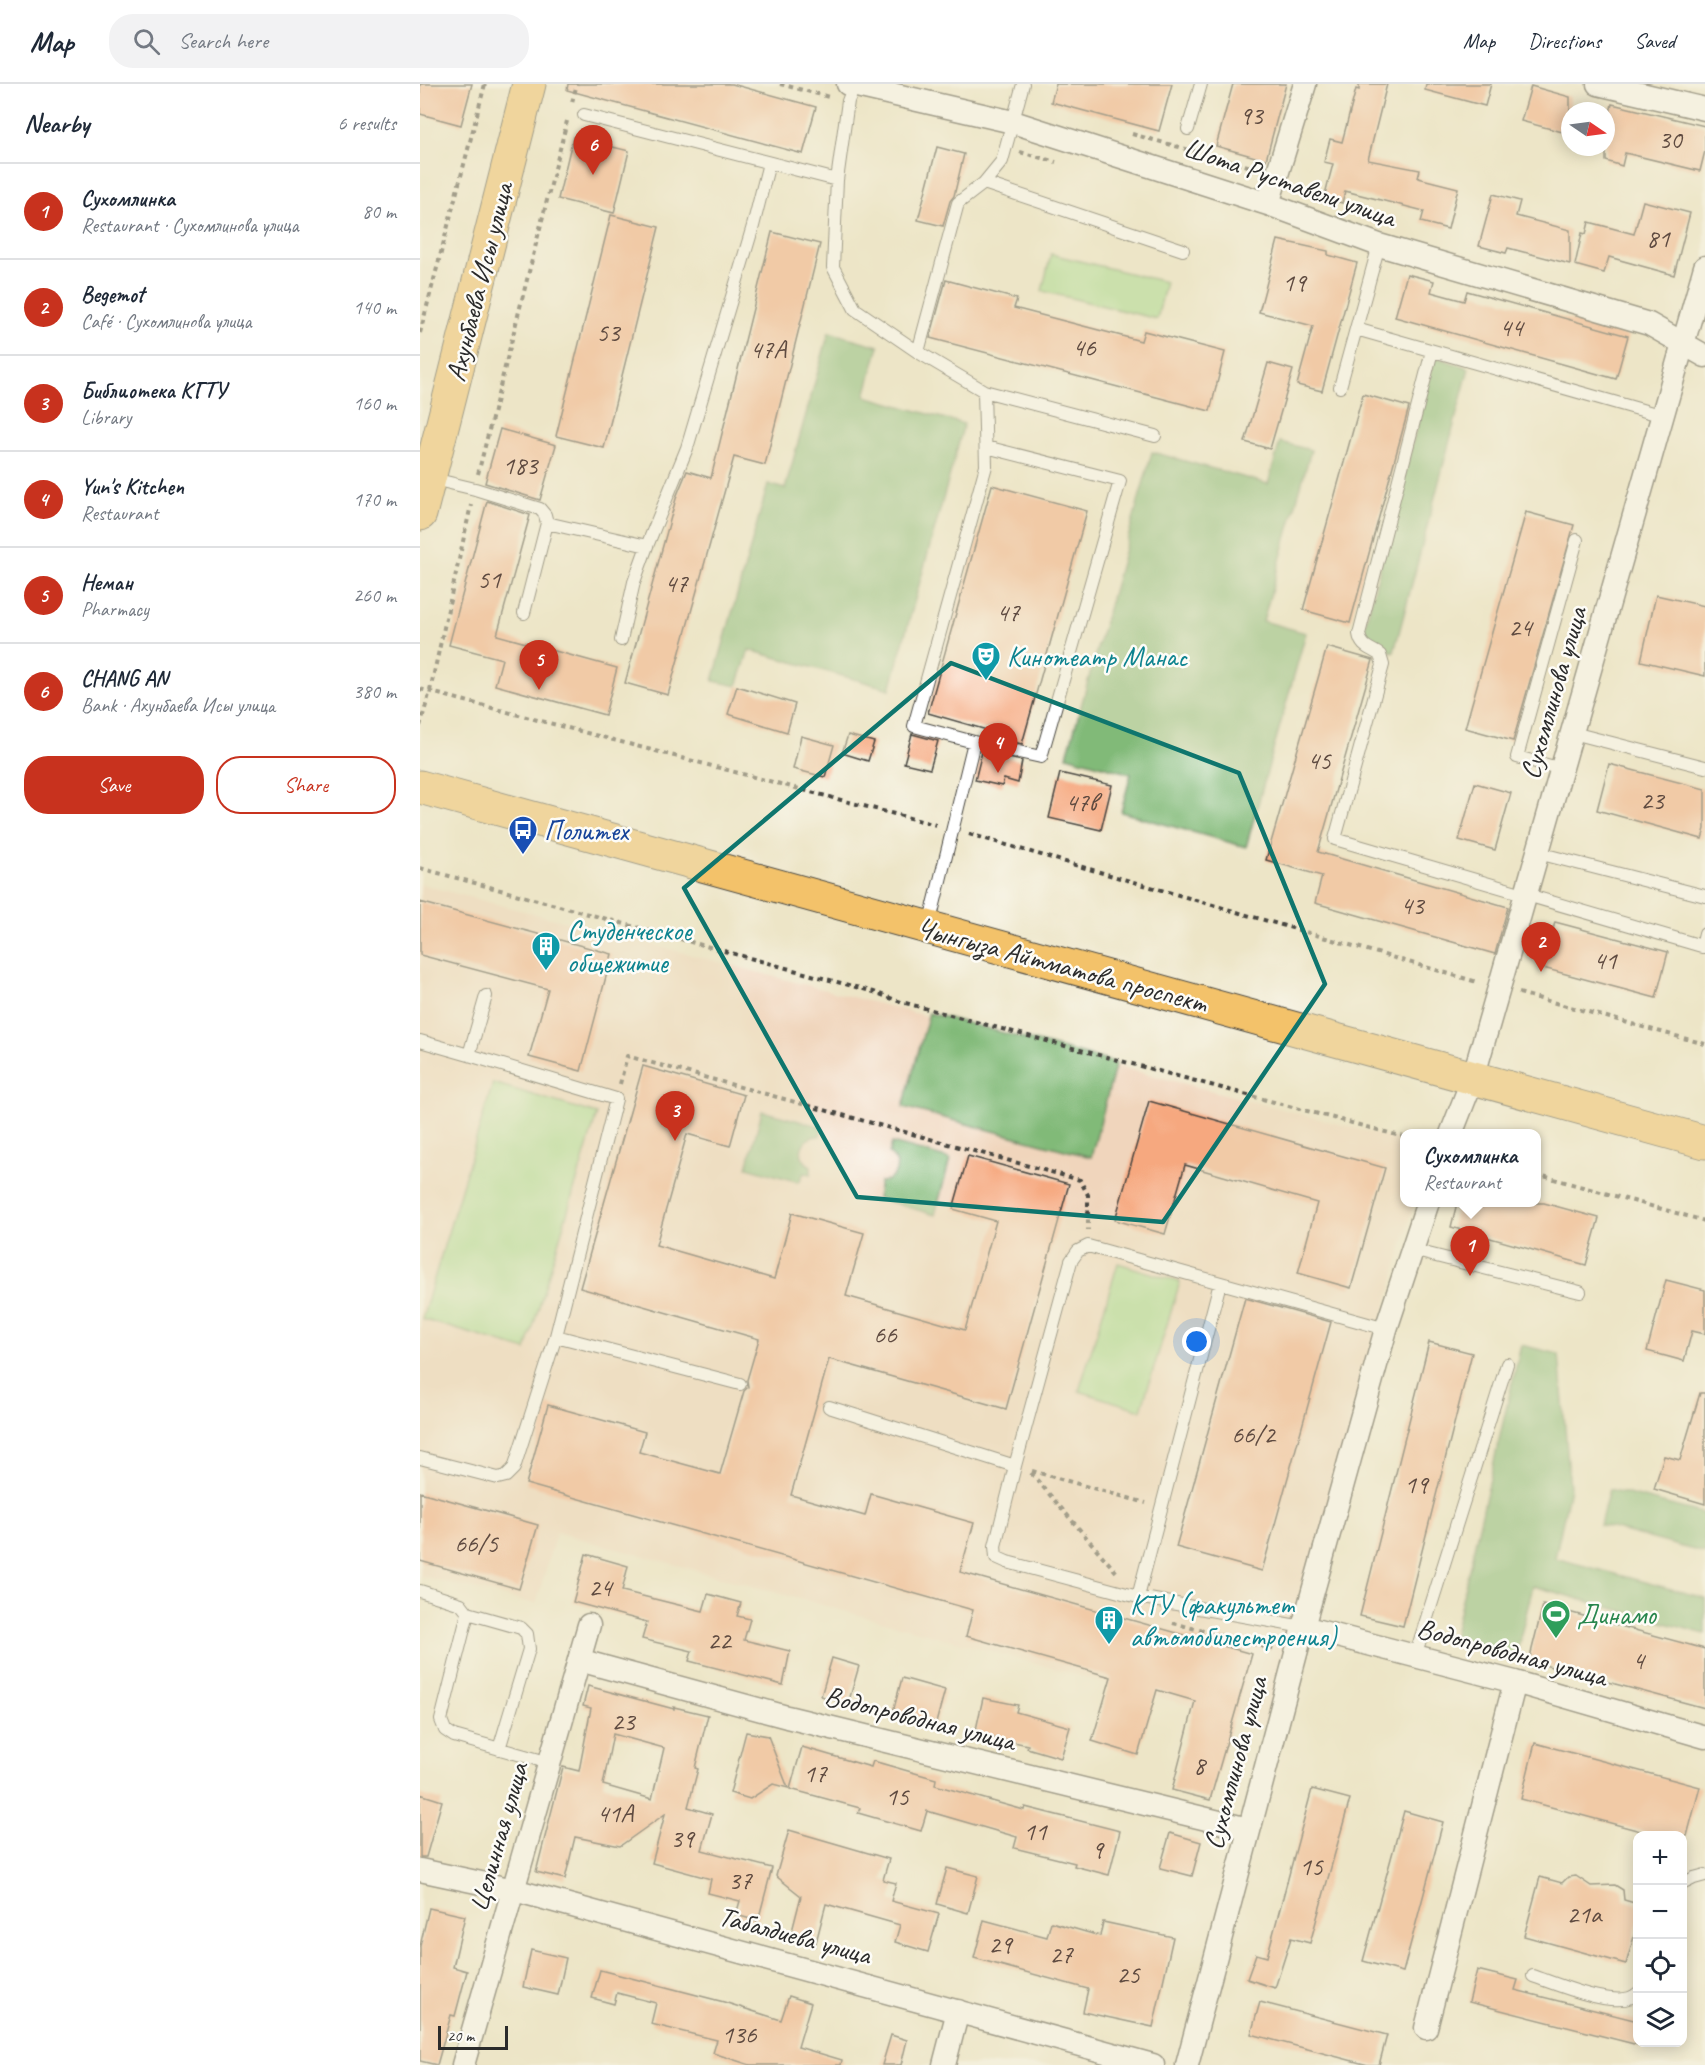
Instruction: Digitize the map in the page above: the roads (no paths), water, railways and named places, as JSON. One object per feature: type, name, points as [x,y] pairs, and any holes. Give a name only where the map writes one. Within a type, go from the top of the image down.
[{"type":"main road","name":"Ахунбаева Исы улица","points":[[420,514],[530,84]]},
{"type":"main road","name":"Чынгыза Айтматова проспект","points":[[420,788],[1705,1142]]},
{"type":"street","points":[[1268,204],[1305,84]]},
{"type":"street","points":[[1598,84],[1705,110]]},
{"type":"street","name":"Шота Руставели улица","points":[[851,85],[1013,122],[1268,204],[1379,245],[1649,324],[1705,356]]},
{"type":"street","name":"Сухомлинова улица","points":[[1453,1129],[1473,1078],[1705,267]]},
{"type":"street","name":"Сухомлинова улица","points":[[1186,2065],[1302,1627],[1386,1329],[1427,1207]]},
{"type":"street","name":"Целинная улица","points":[[463,2065],[589,1625]]},
{"type":"street","name":"Водопроводная улица","points":[[1302,1627],[1515,1682],[1705,1737]]},
{"type":"street","name":"Водопроводная улица","points":[[579,1660],[787,1717],[1248,1829]]},
{"type":"street","points":[[1426,2028],[1515,1682]]},
{"type":"street","name":"Табалдиева улица","points":[[420,1870],[514,1890],[1152,2065]]},
{"type":"street","points":[[944,2065],[958,2011]]},
{"type":"lane","points":[[918,352],[958,203],[984,183],[1002,161],[1023,84]]},
{"type":"lane","points":[[1188,129],[1201,84]]},
{"type":"lane","points":[[851,85],[837,180],[833,267],[855,309],[918,352],[984,391],[1155,436]]},
{"type":"lane","points":[[584,116],[837,180]]},
{"type":"lane","points":[[621,640],[634,582],[687,448],[753,226],[769,163]]},
{"type":"lane","points":[[984,183],[1183,250]]},
{"type":"lane","points":[[1340,387],[1379,245]]},
{"type":"lane","points":[[1356,329],[1663,416]]},
{"type":"lane","points":[[1432,351],[1359,634],[1360,642],[1380,655],[1383,665],[1335,838],[1704,947],[1705,934]]},
{"type":"lane","points":[[984,391],[986,466],[914,726],[1041,757],[1120,481],[986,447]]},
{"type":"lane","points":[[429,478],[540,509],[545,515],[548,524],[524,613]]},
{"type":"lane","points":[[548,524],[647,546]]},
{"type":"lane","points":[[1562,769],[1517,757],[1578,540]]},
{"type":"lane","points":[[1573,733],[1705,767]]},
{"type":"lane","points":[[928,928],[974,742]]},
{"type":"lane","points":[[1538,853],[1705,896]]},
{"type":"lane","points":[[469,1055],[486,996]]},
{"type":"lane","points":[[420,1041],[616,1099],[556,1336],[514,1468],[506,1476],[498,1478],[420,1458]]},
{"type":"lane","points":[[1302,1627],[1138,1597],[1007,1562],[996,1557],[997,1536],[1071,1261],[1078,1251],[1088,1246],[1386,1329]]},
{"type":"lane","points":[[1412,1250],[1580,1292]]},
{"type":"lane","points":[[1138,1597],[1220,1283]]},
{"type":"lane","points":[[556,1336],[740,1384]]},
{"type":"lane","points":[[1415,1656],[1507,1364]]},
{"type":"lane","points":[[829,1407],[1015,1466]]},
{"type":"lane","points":[[420,1591],[461,1604],[468,1613],[521,1628],[526,1634],[529,1649],[499,1749]]},
{"type":"lane","points":[[468,1613],[441,1720],[445,1730],[454,1736],[550,1763]]},
{"type":"lane","points":[[1687,1882],[1705,1875]]},
{"type":"lane","points":[[1533,1976],[1617,2001],[1633,1997]]},
{"type":"place","name":"CHANG AN","points":[[593,175]]},
{"type":"place","name":"Кинотеатр Манас","points":[[986,682]]},
{"type":"place","name":"Неман","points":[[539,690]]},
{"type":"place","name":"Yun's Kitchen","points":[[998,773]]},
{"type":"place","name":"Политех","points":[[523,856]]},
{"type":"place","name":"Студенческое общежитие","points":[[546,972]]},
{"type":"place","name":"Begemot","points":[[1541,972]]},
{"type":"place","name":"Библиотека КГТУ","points":[[675,1141]]},
{"type":"place","name":"Сухомлинка","points":[[1470,1276]]},
{"type":"place","name":"Динамо","points":[[1556,1640]]},
{"type":"place","name":"КТУ (факультет автомобилестроения)","points":[[1109,1646]]}]
